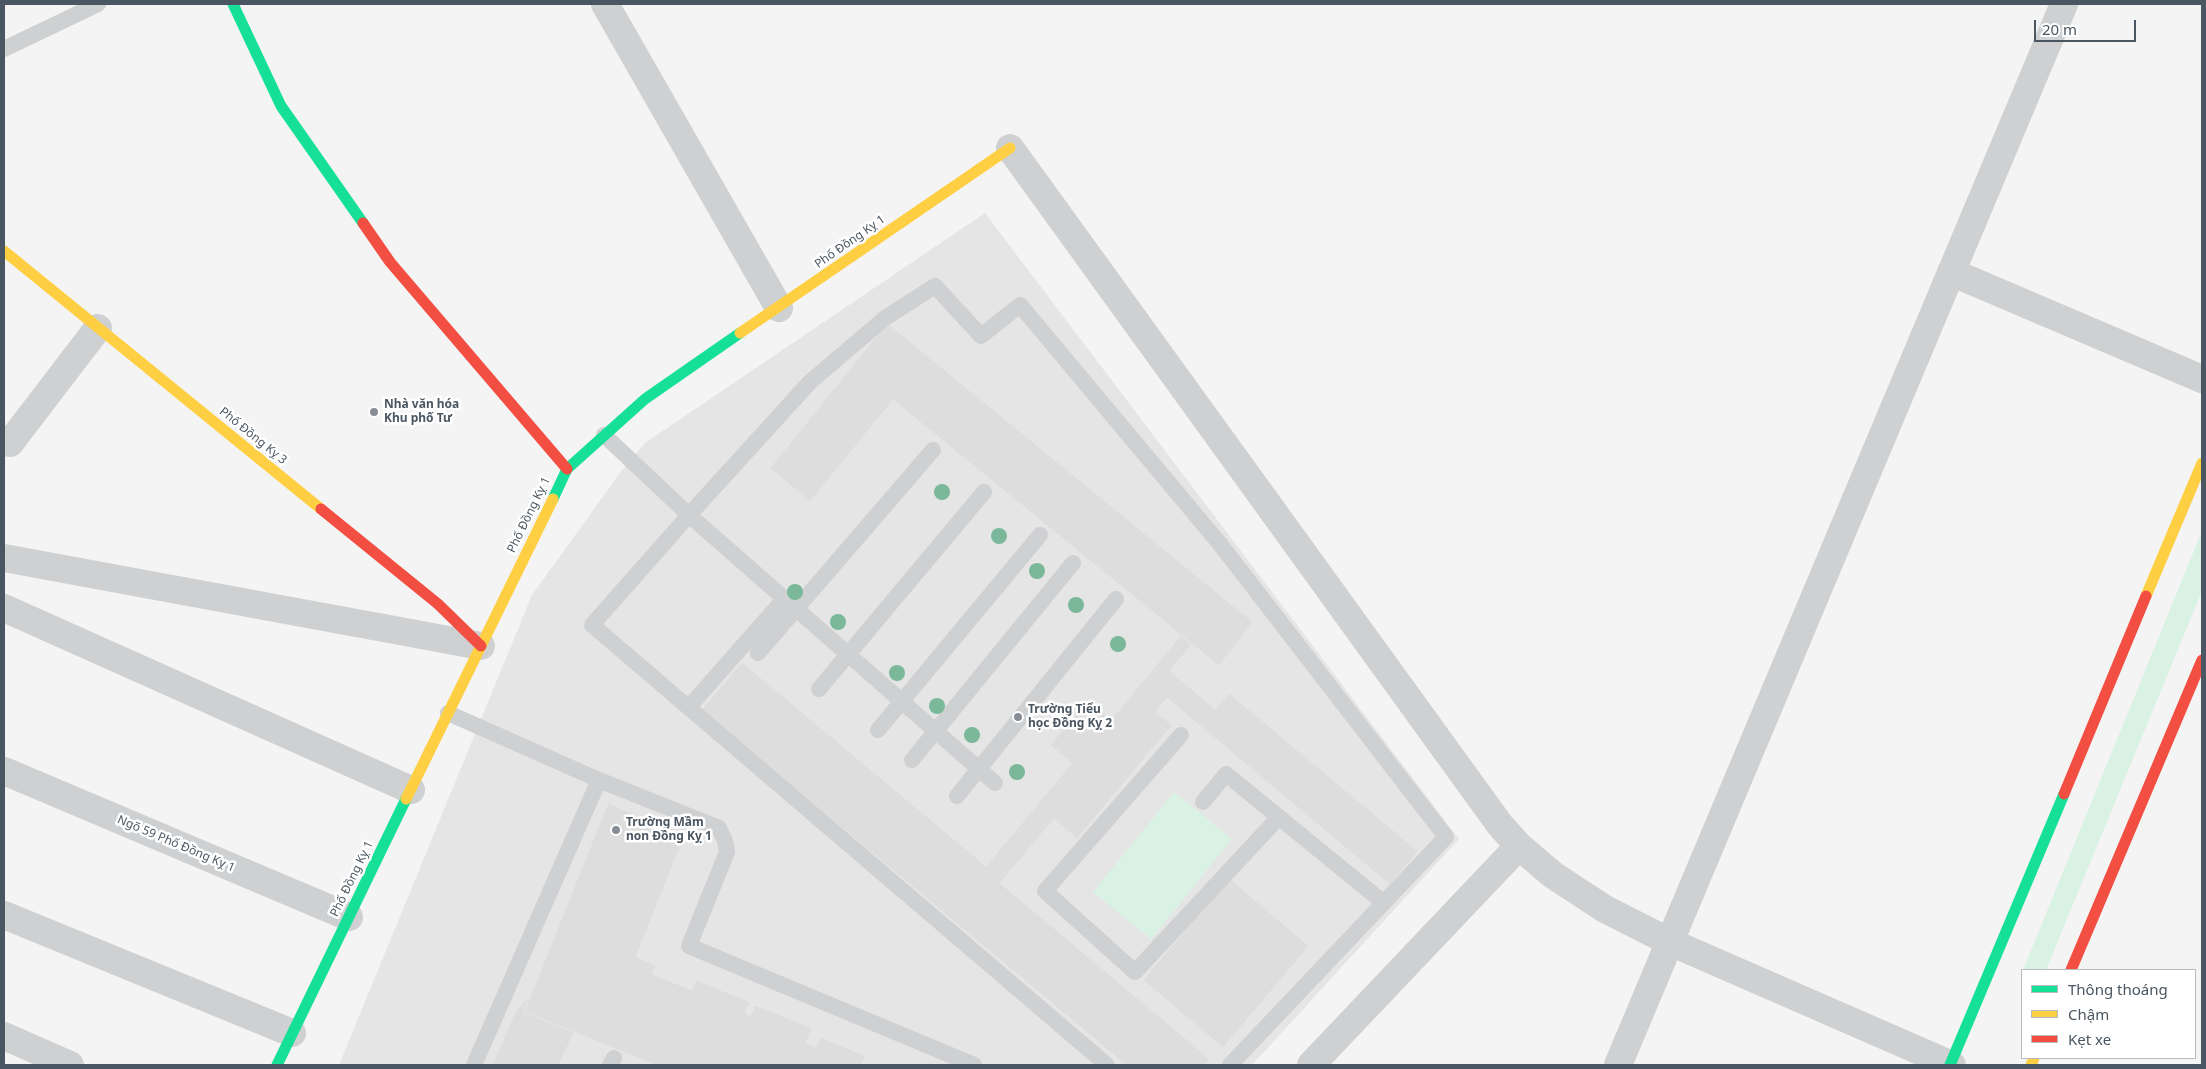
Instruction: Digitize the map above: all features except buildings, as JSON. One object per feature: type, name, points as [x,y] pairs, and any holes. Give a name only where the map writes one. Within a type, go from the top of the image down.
[{"type":"street","points":[[233,4],[281,106],[390,262],[566,469]]},
{"type":"street","points":[[605,4],[779,308]]},
{"type":"street","points":[[1618,1065],[2064,4]]},
{"type":"street","points":[[1010,148],[1500,826],[1519,846],[1553,875],[1605,909],[1670,942],[1951,1065],[2202,463]]},
{"type":"street","name":"Phố Đồng Kỵ 1","points":[[277,1065],[566,469],[645,399],[1010,148]]},
{"type":"street","name":"Phố Đồng Kỵ 3","points":[[4,251],[438,604],[481,646]]},
{"type":"street","points":[[1951,272],[2202,379]]},
{"type":"street","points":[[4,439],[10,443],[98,328]]},
{"type":"street","points":[[4,558],[481,646]]},
{"type":"street","points":[[4,608],[411,790]]},
{"type":"street","points":[[2071,969],[2202,660]]},
{"type":"street","name":"Ngõ 59 Phố Đồng Kỵ 1","points":[[4,771],[349,917]]},
{"type":"street","points":[[1311,1065],[1519,846]]},
{"type":"street","points":[[4,915],[292,1033]]},
{"type":"street","points":[[4,1036],[70,1065]]},
{"type":"lane","points":[[4,49],[98,4]]},
{"type":"lane","points":[[1107,1065],[592,624],[810,382],[886,318],[935,286],[981,336],[1020,305],[1220,544],[1446,837],[1230,1065]]},
{"type":"lane","points":[[604,435],[689,515],[995,783]]},
{"type":"lane","points":[[689,707],[790,604],[933,450]]},
{"type":"lane","points":[[819,689],[984,492]]},
{"type":"lane","points":[[878,730],[1040,535]]},
{"type":"lane","points":[[912,760],[1073,563]]},
{"type":"lane","points":[[957,796],[1116,599]]},
{"type":"lane","points":[[758,653],[790,604]]},
{"type":"lane","points":[[448,713],[599,780],[718,828],[726,841],[727,852],[689,946],[974,1065]]},
{"type":"lane","points":[[1181,735],[1045,891],[1135,972],[1279,817]]},
{"type":"lane","points":[[1203,802],[1226,774],[1384,903]]},
{"type":"lane","points":[[474,1065],[599,780]]},
{"type":"shaded area","name":"Trường Tiểu học Đồng Kỵ 2","points":[[985,213],[1459,839],[1252,1065],[339,1065],[532,595],[622,470],[645,443]]},
{"type":"green space","points":[[2202,531],[2202,591],[2046,969],[2023,969]]},
{"type":"green space","points":[[1174,792],[1232,839],[1151,939],[1093,892]]},
{"type":"traffic: fast","points":[[233,4],[281,106],[363,223]]},
{"type":"traffic: fast","points":[[553,499],[567,469],[645,399],[740,333]]},
{"type":"traffic: fast","points":[[1950,1065],[2064,794]]},
{"type":"traffic: fast","points":[[277,1065],[406,799]]},
{"type":"traffic: slow","points":[[740,333],[1010,148]]},
{"type":"traffic: slow","points":[[4,251],[321,509]]},
{"type":"traffic: slow","points":[[2146,596],[2202,463]]},
{"type":"traffic: slow","points":[[406,799],[553,499]]},
{"type":"traffic: slow","points":[[2031,1065],[2034,1059]]},
{"type":"traffic: jam","points":[[363,223],[390,262],[567,469]]},
{"type":"traffic: jam","points":[[321,509],[438,604],[481,646]]},
{"type":"traffic: jam","points":[[2064,794],[2146,596]]},
{"type":"traffic: jam","points":[[2071,969],[2202,660]]},
{"type":"place","name":"Nhà văn hóa Khu phố Tư","points":[[374,412]]},
{"type":"place","name":"Trường Tiểu học Đồng Kỵ 2","points":[[1018,717]]},
{"type":"place","name":"Trường Mầm non Đồng Kỵ 1","points":[[616,830]]}]
